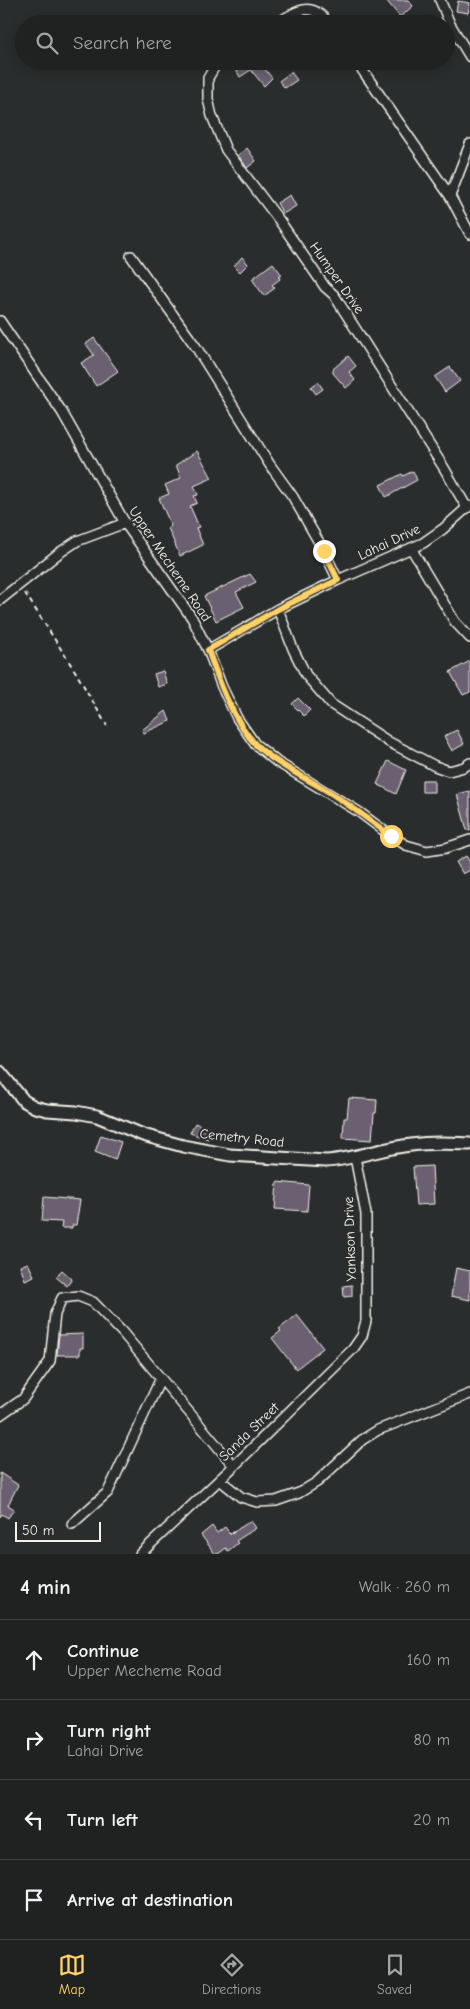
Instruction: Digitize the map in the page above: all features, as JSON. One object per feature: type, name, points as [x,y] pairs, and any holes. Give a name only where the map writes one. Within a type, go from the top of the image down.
[{"type":"street","points":[[440,0],[446,15]]},
{"type":"street","points":[[292,15],[310,4],[323,15]]},
{"type":"street","points":[[455,32],[470,57]]},
{"type":"street","name":"Humper Drive","points":[[213,70],[208,78],[208,99],[212,116],[226,150],[325,287],[334,295],[468,507]]},
{"type":"street","points":[[362,70],[450,196],[470,234]]},
{"type":"street","points":[[450,196],[470,144]]},
{"type":"street","points":[[131,256],[196,347],[270,466],[293,497],[324,551],[338,580]]},
{"type":"street","name":"Upper Mecheme Road","points":[[0,321],[62,412],[125,523],[192,618],[237,718],[255,744],[277,762],[360,812],[406,845],[426,851],[446,848],[470,840]]},
{"type":"street","name":"Lahai Drive","points":[[208,650],[278,609],[338,580],[423,543],[443,529],[468,507]]},
{"type":"street","points":[[0,600],[59,553],[78,541],[125,523]]},
{"type":"street","points":[[411,548],[455,622],[470,638]]},
{"type":"street","points":[[278,609],[293,649],[306,675],[331,704],[395,745],[436,766],[449,771],[464,768],[470,763]]},
{"type":"street","name":"Cemetry Road","points":[[0,1072],[24,1101],[35,1108],[97,1116],[143,1134],[183,1146],[230,1155],[326,1161],[356,1157],[410,1145],[440,1142],[470,1144]]},
{"type":"street","name":"Yankson Drive","points":[[356,1157],[366,1214],[366,1321]]},
{"type":"street","points":[[0,1415],[23,1399],[50,1361],[56,1314],[62,1298],[78,1296],[93,1302],[122,1332],[160,1380],[191,1412],[234,1466]]},
{"type":"street","name":"Sanda Street","points":[[140,1554],[220,1480],[353,1349],[362,1336],[366,1321]]},
{"type":"street","points":[[72,1524],[108,1492],[160,1380]]},
{"type":"street","points":[[220,1480],[241,1497],[256,1502],[276,1501],[300,1493],[317,1482],[362,1440],[378,1430],[470,1394]]},
{"type":"path","points":[[19,585],[75,671],[107,726]]},
{"type":"building","points":[[386,0],[408,0],[413,6],[402,15],[398,15]]},
{"type":"building","points":[[458,1],[470,3],[468,13],[456,11]]},
{"type":"building","points":[[236,70],[251,70],[240,77]]},
{"type":"building","points":[[251,70],[266,70],[272,78],[264,86]]},
{"type":"building","points":[[291,72],[297,80],[285,88],[279,81]]},
{"type":"building","points":[[247,148],[256,161],[247,168],[238,155]]},
{"type":"building","points":[[290,195],[296,206],[283,214],[277,203]]},
{"type":"building","points":[[242,257],[248,264],[240,272],[234,266]]},
{"type":"building","points":[[273,263],[282,275],[272,285],[275,288],[264,296],[252,279]]},
{"type":"building","points":[[94,338],[118,371],[96,386],[81,363],[94,355],[86,344]]},
{"type":"building","points":[[348,356],[356,366],[349,372],[355,380],[346,388],[333,373],[333,369]]},
{"type":"building","points":[[450,367],[460,381],[445,392],[435,377]]},
{"type":"building","points":[[318,382],[323,389],[316,394],[311,387]]},
{"type":"building","points":[[197,451],[212,478],[194,486],[198,495],[194,496],[197,503],[190,506],[199,527],[196,528],[203,545],[180,556],[168,528],[171,526],[159,498],[169,494],[165,485],[181,478],[176,465]]},
{"type":"building","points":[[413,471],[417,480],[386,497],[380,485],[402,474],[403,476]]},
{"type":"building","points":[[250,574],[256,582],[236,592],[244,607],[216,621],[204,596]]},
{"type":"building","points":[[470,661],[470,692],[463,695],[450,672]]},
{"type":"building","points":[[163,671],[167,684],[158,687],[154,674]]},
{"type":"building","points":[[298,698],[310,710],[304,716],[292,704]]},
{"type":"building","points":[[166,711],[170,721],[144,733],[142,730]]},
{"type":"building","points":[[457,730],[464,744],[452,751],[444,736]]},
{"type":"building","points":[[388,761],[406,770],[396,794],[377,784]]},
{"type":"building","points":[[422,780],[434,780],[434,792],[422,792]]},
{"type":"building","points":[[470,791],[470,830],[467,830],[457,794]]},
{"type":"building","points":[[466,856],[470,862],[470,870],[463,874],[456,862]]},
{"type":"building","points":[[349,1098],[377,1100],[372,1140],[343,1138],[344,1118],[347,1118]]},
{"type":"building","points":[[195,1123],[212,1131],[208,1139],[190,1133]]},
{"type":"building","points":[[101,1135],[121,1142],[115,1160],[95,1152]]},
{"type":"building","points":[[432,1166],[434,1204],[416,1205],[413,1167]]},
{"type":"building","points":[[277,1182],[309,1185],[307,1211],[275,1209]]},
{"type":"building","points":[[44,1197],[80,1200],[76,1225],[72,1225],[72,1228],[61,1228],[62,1222],[42,1221]]},
{"type":"building","points":[[28,1263],[34,1276],[25,1280],[20,1266]]},
{"type":"building","points":[[456,1268],[470,1271],[470,1300],[451,1296]]},
{"type":"building","points":[[62,1270],[72,1279],[67,1286],[56,1277]]},
{"type":"building","points":[[352,1285],[352,1296],[344,1297],[343,1286]]},
{"type":"building","points":[[297,1315],[323,1348],[296,1369],[272,1338],[281,1331],[279,1329]]},
{"type":"building","points":[[83,1334],[83,1348],[80,1348],[80,1355],[57,1355],[59,1335]]},
{"type":"building","points":[[0,1473],[18,1485],[8,1505],[14,1509],[8,1518],[2,1514],[0,1517]]},
{"type":"building","points":[[251,1521],[256,1528],[236,1541],[238,1543],[228,1551],[226,1548],[218,1554],[215,1554],[201,1535],[212,1526],[217,1533],[225,1527],[230,1534]]},
{"type":"route","points":[[324,551],[338,580],[278,609],[208,650],[222,687],[237,718],[255,744],[277,762],[360,812],[391,836]]}]
